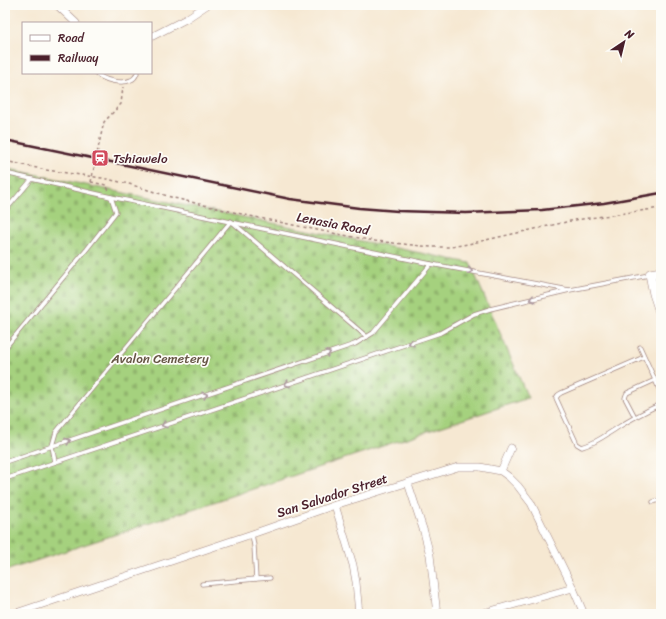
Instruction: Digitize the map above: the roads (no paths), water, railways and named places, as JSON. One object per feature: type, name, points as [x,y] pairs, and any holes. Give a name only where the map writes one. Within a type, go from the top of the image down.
[{"type":"street","points":[[57,5],[75,22]]},
{"type":"street","points":[[152,36],[186,19],[207,5]]},
{"type":"street","points":[[661,272],[650,274],[654,294],[661,315]]},
{"type":"street","points":[[511,448],[502,471],[528,497],[573,588],[584,614]]},
{"type":"street","name":"San Salvador Street","points":[[13,614],[335,505],[458,468],[480,467],[502,471]]},
{"type":"street","points":[[408,483],[430,555],[437,614]]},
{"type":"street","points":[[335,505],[353,565],[359,614]]},
{"type":"street","points":[[480,614],[573,588]]},
{"type":"lane","points":[[97,74],[99,77],[124,82],[130,81],[135,78],[137,74]]},
{"type":"lane","points":[[5,173],[431,264],[570,290]]},
{"type":"lane","points":[[5,211],[32,179]]},
{"type":"lane","points":[[5,348],[116,212],[112,197]]},
{"type":"lane","points":[[231,221],[367,337]]},
{"type":"lane","points":[[56,462],[52,446],[56,432],[231,221]]},
{"type":"lane","points":[[5,462],[355,344],[372,333],[431,264]]},
{"type":"lane","points":[[5,479],[440,333],[474,314],[570,290],[650,274]]},
{"type":"lane","points":[[640,347],[661,393]]},
{"type":"lane","points":[[644,357],[561,393],[556,398],[577,444],[582,447],[661,404]]},
{"type":"lane","points":[[635,417],[625,398],[626,395],[655,380]]},
{"type":"lane","points":[[653,502],[661,499]]},
{"type":"lane","points":[[252,534],[256,579]]},
{"type":"lane","points":[[202,584],[270,578]]},
{"type":"railway","points":[[5,140],[290,199],[359,208],[466,213],[542,210],[604,203],[661,193]]},
{"type":"place","name":"Tshiawelo","points":[[100,158]]},
{"type":"park label","name":"Avalon Cemetery","points":[[160,358]]}]
